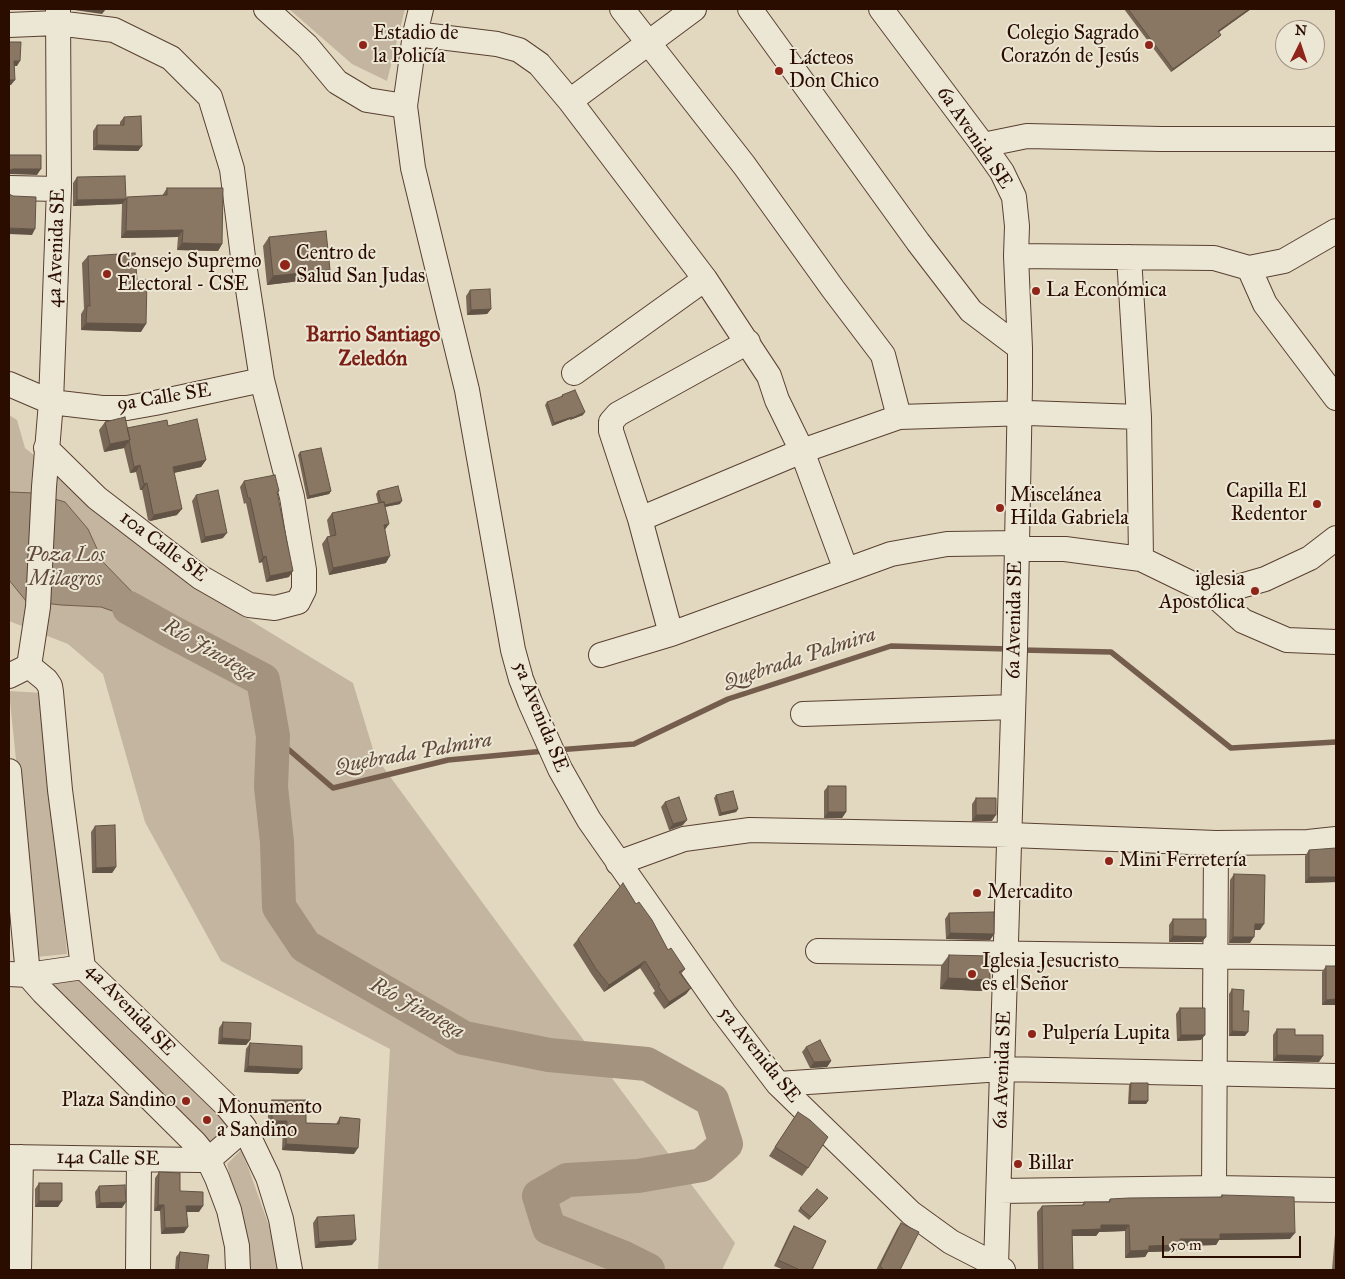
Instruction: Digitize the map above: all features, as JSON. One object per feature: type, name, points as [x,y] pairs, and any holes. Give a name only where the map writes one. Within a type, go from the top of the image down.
[{"type":"street","points":[[266,9],[307,46],[337,82],[367,100],[405,106]]},
{"type":"street","name":"5a Avenida SE","points":[[421,9],[415,34],[405,106],[414,168],[467,390],[514,650],[521,679],[560,769],[589,820],[618,863],[724,1013],[778,1084],[911,1213],[951,1242],[1000,1268]]},
{"type":"street","points":[[622,9],[744,166],[883,355],[900,417]]},
{"type":"street","points":[[570,102],[694,9]]},
{"type":"street","points":[[750,9],[918,242],[971,312],[1020,348]]},
{"type":"street","name":"6a Avenida SE","points":[[881,9],[984,145],[1002,172],[1014,197],[1017,226],[1016,256],[1020,348],[1017,546],[999,1192],[1000,1268]]},
{"type":"street","points":[[9,25],[57,16],[114,30],[171,58],[210,97],[232,169],[242,257],[262,380]]},
{"type":"street","name":"4a Avenida SE","points":[[57,16],[59,189],[51,402],[46,448],[38,607],[19,671],[46,680],[50,686],[60,790],[83,967],[226,1105],[244,1127],[268,1177],[281,1219],[290,1270]]},
{"type":"street","points":[[415,34],[497,44],[520,50],[539,64],[570,102],[705,279],[769,376],[777,400],[802,451],[846,570]]},
{"type":"street","points":[[984,145],[1027,136],[1171,139],[1336,139]]},
{"type":"street","points":[[9,188],[59,189]]},
{"type":"street","points":[[1016,256],[1214,258],[1249,268],[1284,261],[1336,231]]},
{"type":"street","points":[[1129,257],[1139,417],[1141,559]]},
{"type":"street","points":[[1249,268],[1265,304],[1336,398]]},
{"type":"street","points":[[574,372],[705,279]]},
{"type":"street","points":[[671,634],[640,519],[611,431],[611,422],[618,414],[748,342]]},
{"type":"street","name":"9a Calle SE","points":[[9,384],[51,402],[102,408],[127,408],[262,380]]},
{"type":"street","name":"10a Calle SE","points":[[46,448],[97,498],[200,577],[249,605],[275,608],[298,602],[304,590],[304,570],[292,497],[262,380]]},
{"type":"street","points":[[640,519],[802,451],[900,417],[1019,413],[1139,417]]},
{"type":"street","points":[[1213,594],[1264,579],[1310,558],[1336,538]]},
{"type":"street","points":[[601,655],[671,634],[891,554],[947,544],[1065,549],[1141,559],[1213,594],[1242,621],[1288,640],[1336,642]]},
{"type":"street","points":[[803,714],[1013,707]]},
{"type":"street","points":[[9,772],[18,974]]},
{"type":"street","points":[[618,863],[684,839],[750,830],[1010,835],[1216,843],[1308,842],[1336,839]]},
{"type":"street","points":[[1214,1188],[1216,843]]},
{"type":"street","points":[[818,951],[1336,958]]},
{"type":"street","points":[[18,974],[83,967]]},
{"type":"street","points":[[18,974],[43,992],[195,1143],[208,1159],[229,1210],[236,1246],[238,1270]]},
{"type":"street","points":[[778,1084],[1002,1069],[1336,1076]]},
{"type":"street","points":[[208,1159],[219,1152],[244,1127]]},
{"type":"street","points":[[15,1157],[19,1270]]},
{"type":"street","name":"14a Calle SE","points":[[15,1157],[140,1160],[208,1159]]},
{"type":"street","points":[[138,1270],[140,1160]]},
{"type":"street","points":[[999,1192],[1214,1188],[1336,1190]]},
{"type":"shaded area","name":"Estadio de la Policía","points":[[289,9],[405,9],[387,81],[352,64]]},
{"type":"shaded area","points":[[9,415],[17,420],[25,448],[225,605],[353,683],[375,756],[735,1243],[722,1270],[378,1270],[390,1049],[221,961],[145,822],[103,674],[68,644],[9,621]]},
{"type":"shaded area","points":[[9,691],[43,693],[67,954],[36,957]]},
{"type":"shaded area","points":[[81,979],[230,1126],[214,1147],[45,982]]},
{"type":"shaded area","points":[[241,1150],[269,1226],[280,1270],[248,1270],[239,1213],[227,1164]]},
{"type":"water","name":"Poza Los Milagros","points":[[9,492],[34,493],[65,502],[88,529],[103,562],[170,631],[101,607],[26,601],[9,580]]},
{"type":"building","points":[[1128,9],[1249,9],[1218,31],[1221,35],[1173,69]]},
{"type":"building","points":[[9,42],[21,42],[20,61],[14,61],[15,80],[9,80]]},
{"type":"building","points":[[141,116],[142,146],[97,145],[97,125],[124,125],[124,117]]},
{"type":"building","points":[[9,155],[41,155],[41,169],[9,170]]},
{"type":"building","points":[[125,176],[126,199],[77,200],[77,177]]},
{"type":"building","points":[[167,188],[223,188],[222,244],[182,243],[183,230],[126,231],[127,197],[167,195]]},
{"type":"building","points":[[9,194],[13,196],[36,197],[35,229],[9,228]]},
{"type":"building","points":[[326,231],[330,270],[273,276],[269,237]]},
{"type":"building","points":[[135,253],[137,280],[147,280],[146,324],[86,323],[87,306],[90,306],[88,256]]},
{"type":"building","points":[[490,289],[491,309],[471,310],[470,290]]},
{"type":"building","points":[[575,390],[585,412],[554,423],[547,402]]},
{"type":"building","points":[[125,417],[130,440],[110,444],[105,422]]},
{"type":"building","points":[[197,419],[206,460],[173,467],[182,509],[154,515],[147,483],[144,484],[140,465],[134,467],[127,428],[167,420],[168,426]]},
{"type":"building","points":[[321,448],[331,491],[309,496],[300,452]]},
{"type":"building","points":[[275,475],[293,571],[270,576],[266,556],[263,557],[250,498],[248,498],[244,481]]},
{"type":"building","points":[[398,486],[402,501],[385,505],[384,502],[381,502],[378,491]]},
{"type":"building","points":[[218,490],[227,533],[205,537],[196,495]]},
{"type":"building","points":[[384,502],[389,524],[384,525],[390,556],[333,568],[327,537],[336,535],[332,513]]},
{"type":"building","points":[[828,786],[846,786],[846,812],[828,812]]},
{"type":"building","points":[[733,791],[738,809],[721,813],[716,795]]},
{"type":"building","points":[[679,797],[687,820],[673,824],[665,802]]},
{"type":"building","points":[[976,798],[996,798],[996,815],[976,815]]},
{"type":"building","points":[[115,825],[116,867],[96,868],[95,826]]},
{"type":"building","points":[[1336,848],[1336,877],[1309,877],[1309,850]]},
{"type":"building","points":[[1234,874],[1265,875],[1264,924],[1255,924],[1254,937],[1233,937]]},
{"type":"building","points":[[623,883],[636,904],[639,902],[652,920],[668,950],[671,948],[685,969],[679,972],[691,988],[669,1002],[645,961],[609,985],[596,969],[578,939]]},
{"type":"building","points":[[994,912],[994,934],[950,933],[949,913]]},
{"type":"building","points":[[1173,919],[1206,919],[1206,937],[1173,936]]},
{"type":"building","points":[[949,955],[990,956],[990,980],[948,978]]},
{"type":"building","points":[[1326,966],[1336,966],[1336,999],[1326,1000]]},
{"type":"building","points":[[1232,989],[1244,990],[1243,1011],[1249,1011],[1248,1032],[1232,1031]]},
{"type":"building","points":[[1180,1008],[1205,1008],[1205,1035],[1181,1035]]},
{"type":"building","points":[[223,1022],[251,1023],[250,1040],[222,1038]]},
{"type":"building","points":[[1277,1029],[1295,1029],[1295,1035],[1323,1035],[1323,1056],[1277,1055]]},
{"type":"building","points":[[820,1040],[831,1061],[814,1062],[806,1047]]},
{"type":"building","points":[[250,1043],[302,1046],[302,1069],[248,1066]]},
{"type":"building","points":[[1131,1083],[1148,1083],[1148,1101],[1130,1101]]},
{"type":"building","points":[[272,1100],[306,1100],[306,1123],[339,1124],[340,1117],[360,1119],[358,1148],[286,1144],[287,1121],[272,1121]]},
{"type":"building","points":[[798,1112],[810,1120],[828,1137],[808,1168],[775,1147]]},
{"type":"building","points":[[159,1172],[180,1173],[180,1191],[203,1192],[203,1206],[186,1206],[188,1227],[165,1228],[164,1205],[158,1205]]},
{"type":"building","points":[[39,1183],[62,1183],[62,1201],[39,1201]]},
{"type":"building","points":[[125,1185],[126,1202],[100,1203],[99,1186]]},
{"type":"building","points":[[817,1189],[828,1198],[811,1217],[800,1208]]},
{"type":"building","points":[[1222,1195],[1294,1197],[1295,1233],[1220,1234],[1220,1239],[1180,1239],[1180,1245],[1149,1246],[1149,1250],[1130,1251],[1129,1225],[1101,1225],[1101,1229],[1072,1230],[1073,1270],[1043,1270],[1042,1206],[1084,1205],[1084,1202],[1110,1202],[1110,1199],[1222,1197]]},
{"type":"building","points":[[354,1215],[356,1240],[319,1242],[317,1217]]},
{"type":"building","points":[[901,1223],[919,1232],[900,1270],[884,1270],[880,1266]]},
{"type":"building","points":[[794,1226],[826,1241],[812,1270],[800,1270],[778,1260]]},
{"type":"building","points":[[180,1252],[209,1255],[207,1270],[178,1270]]},
{"type":"waterway","name":"Río Jinotega","points":[[129,608],[263,680],[273,736],[271,787],[277,842],[279,907],[305,946],[464,1038],[549,1055],[647,1064],[712,1100],[726,1144],[702,1165],[638,1176],[567,1180],[539,1196],[549,1228],[622,1257],[648,1270]]},
{"type":"waterway","name":"Quebrada Palmira","points":[[557,750],[634,744],[728,699],[891,646],[1009,649]]},
{"type":"waterway","name":"Quebrada Palmira","points":[[1021,650],[1111,652],[1231,748],[1336,742]]},
{"type":"waterway","name":"Quebrada Palmira","points":[[273,736],[333,788],[448,760],[545,751]]},
{"type":"place","name":"Estadio de la Policía","points":[[363,45]]},
{"type":"place","name":"Colegio Sagrado Corazón de Jesús","points":[[1149,45]]},
{"type":"place","name":"Lácteos Don Chico","points":[[779,71]]},
{"type":"place","name":"Centro de Salud San Judas","points":[[285,265]]},
{"type":"place","name":"Consejo Supremo Electoral - CSE","points":[[107,274]]},
{"type":"place","name":"La Económica","points":[[1036,291]]},
{"type":"place","name":"Capilla El Redentor","points":[[1317,504]]},
{"type":"place","name":"Miscelánea Hilda Gabriela","points":[[1000,508]]},
{"type":"place","name":"iglesia Apostólica","points":[[1255,591]]},
{"type":"place","name":"Mini Ferretería","points":[[1109,861]]},
{"type":"place","name":"Mercadito","points":[[977,893]]},
{"type":"place","name":"Iglesia Jesucristo es el Señor","points":[[972,974]]},
{"type":"place","name":"Pulpería Lupita","points":[[1032,1034]]},
{"type":"place","name":"Plaza Sandino","points":[[186,1101]]},
{"type":"place","name":"Monumento a Sandino","points":[[207,1120]]},
{"type":"place","name":"Billar","points":[[1018,1164]]},
{"type":"district","name":"Barrio Santiago Zeledón","points":[[373,348]]}]
